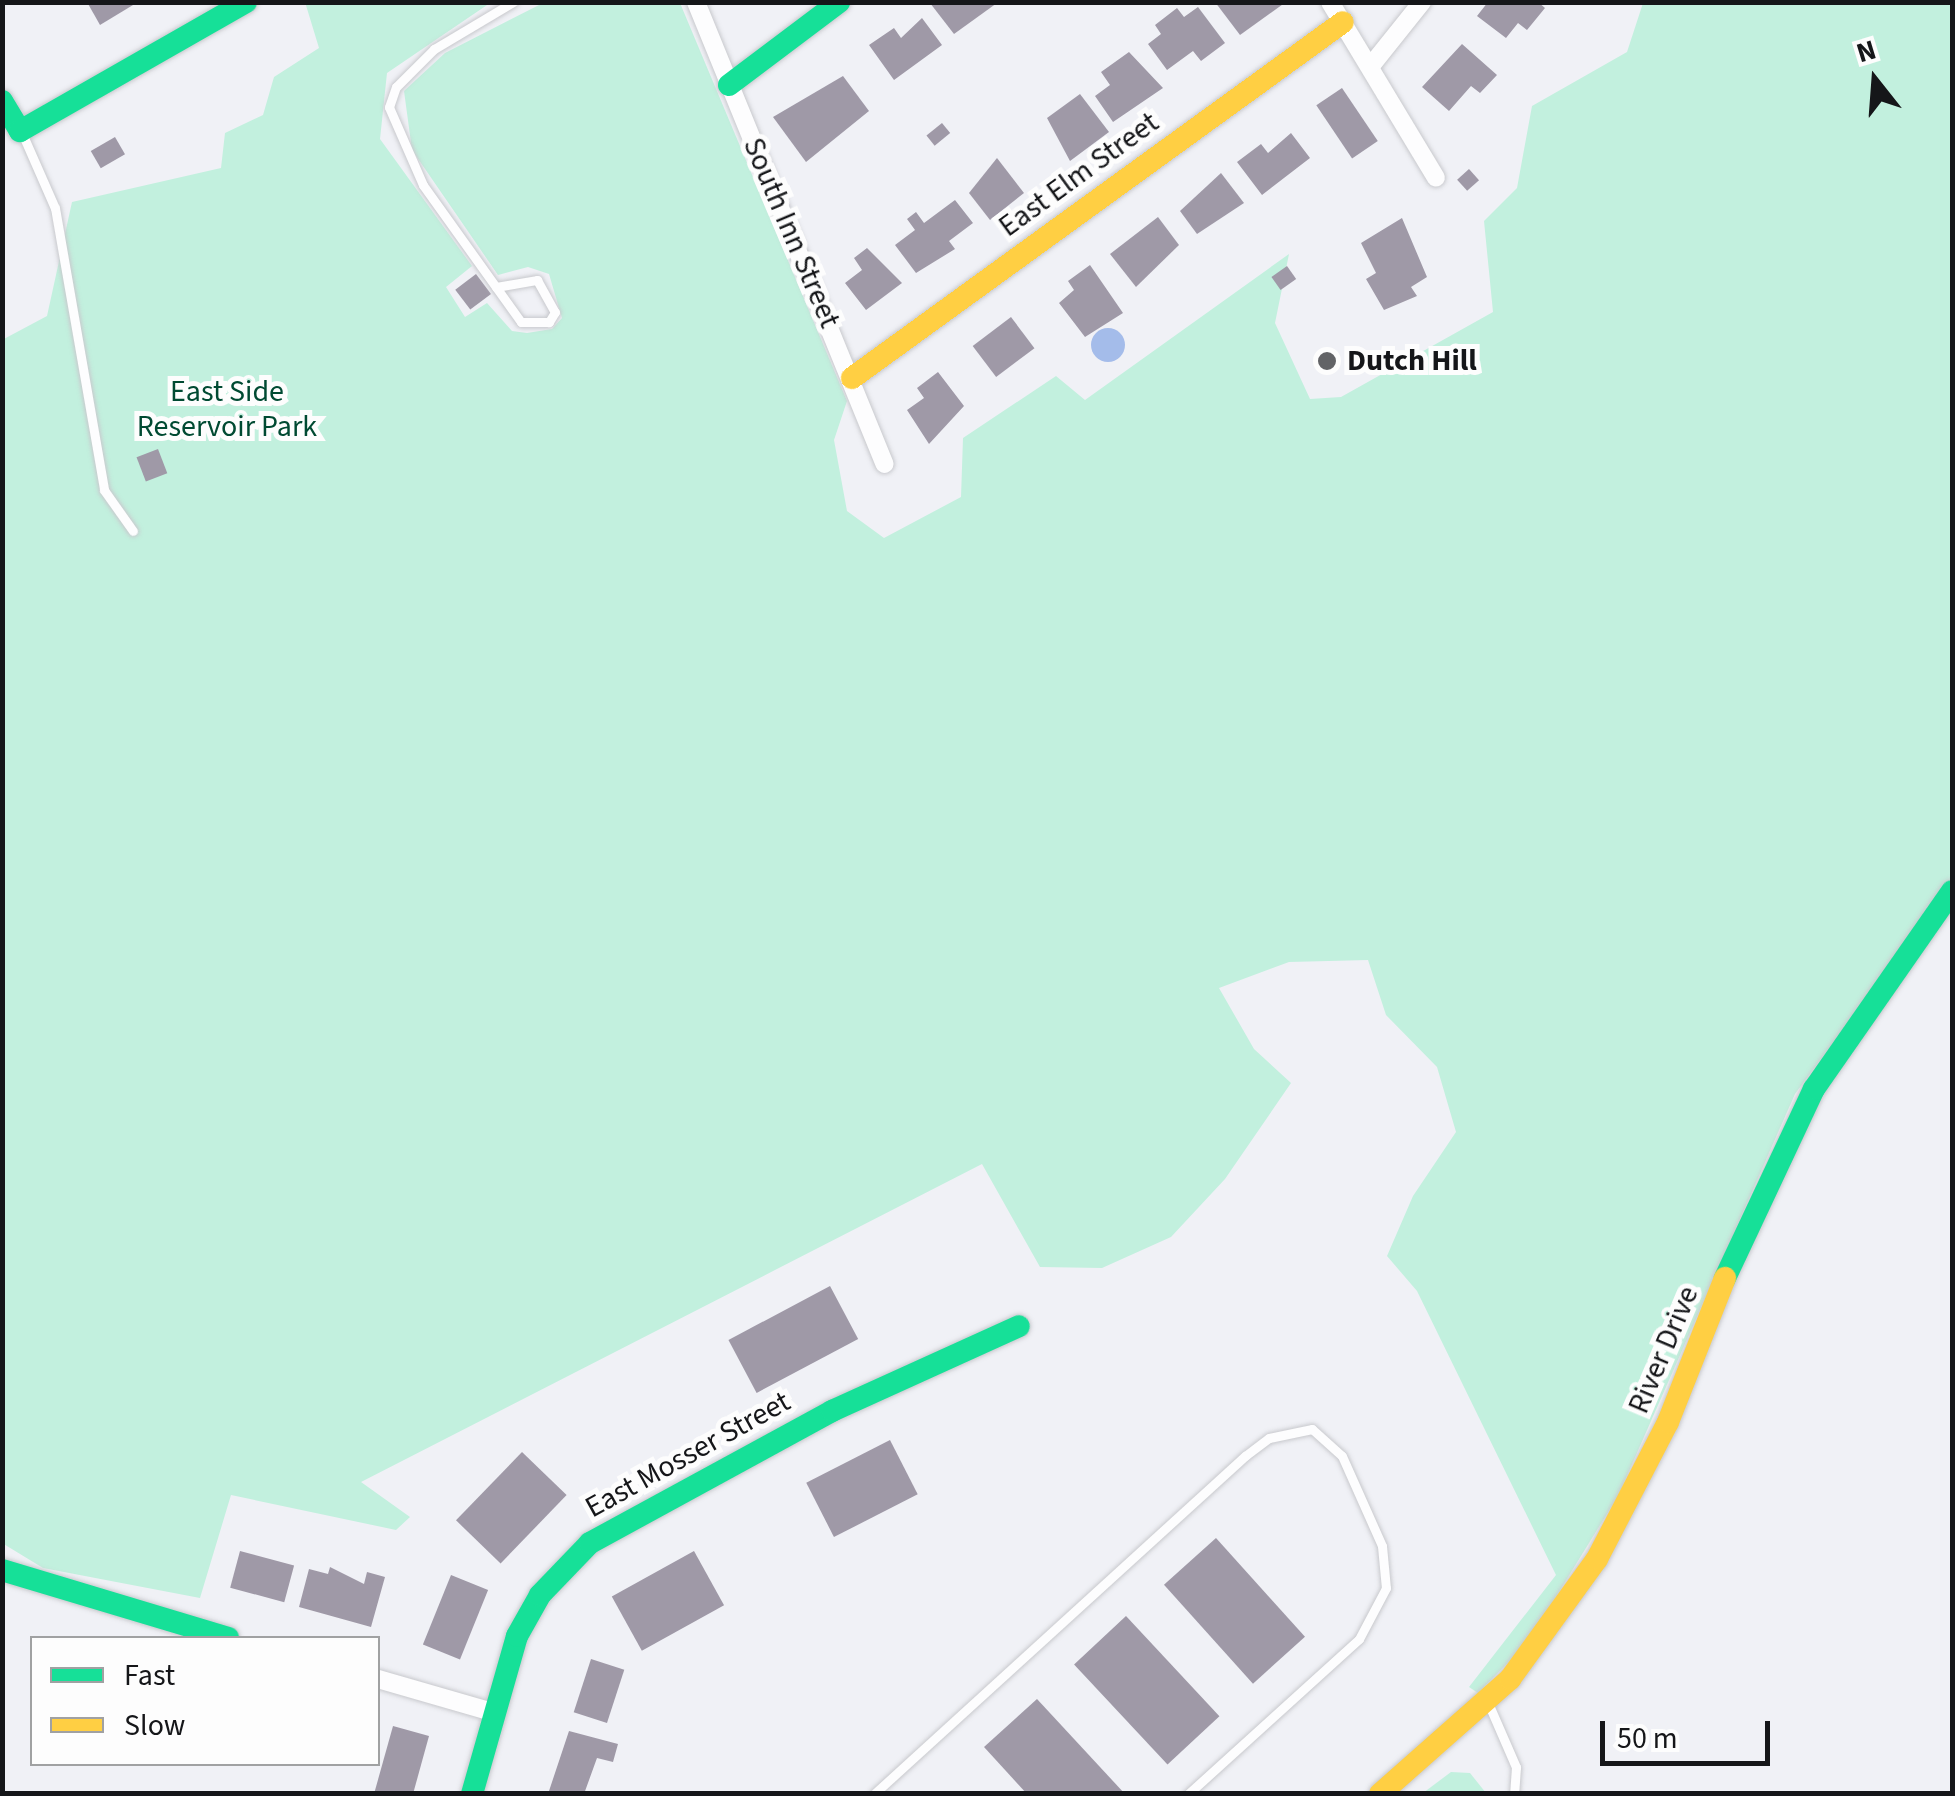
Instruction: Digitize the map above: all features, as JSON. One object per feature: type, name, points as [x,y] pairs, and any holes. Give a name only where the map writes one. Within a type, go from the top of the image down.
[{"type":"street","points":[[2,101],[20,131],[246,2]]},
{"type":"street","name":"South Inn Street","points":[[696,2],[885,464]]},
{"type":"street","points":[[729,85],[839,2]]},
{"type":"street","points":[[1370,66],[1422,2]]},
{"type":"street","points":[[1336,12],[1436,178]]},
{"type":"street","name":"East Elm Street","points":[[852,378],[1336,12]]},
{"type":"street","name":"River Drive","points":[[1380,1794],[1488,1702],[1597,1559],[1668,1422],[1730,1264],[1814,1089],[1952,891]]},
{"type":"street","name":"East Mosser Street","points":[[472,1794],[492,1712],[540,1595],[590,1543],[832,1411],[1018,1326]]},
{"type":"street","points":[[2,1570],[221,1636]]},
{"type":"street","points":[[380,1680],[492,1712]]},
{"type":"lane","points":[[496,287],[537,280],[555,312],[534,327],[520,322],[496,287],[403,150],[389,107],[396,88],[434,49],[513,2]]},
{"type":"lane","points":[[20,131],[55,208],[104,490],[133,531]]},
{"type":"lane","points":[[874,1794],[1245,1456],[1269,1438],[1312,1429],[1342,1456],[1382,1546],[1386,1588],[1360,1639],[1188,1794]]},
{"type":"lane","points":[[1488,1702],[1516,1767],[1514,1794]]},
{"type":"green space","name":"East Side Reservoir Park","points":[[305,2],[490,3],[387,73],[380,139],[472,266],[446,287],[465,317],[487,303],[512,331],[527,333],[552,329],[562,318],[549,274],[528,267],[498,275],[412,150],[404,91],[445,53],[543,3],[680,3],[847,401],[834,440],[847,511],[884,538],[961,497],[963,438],[1056,376],[1085,400],[1289,254],[1275,323],[1310,399],[1341,397],[1493,312],[1484,221],[1517,188],[1532,106],[1627,52],[1643,3],[1952,3],[1952,881],[1795,1094],[1618,1496],[1528,1642],[1478,1693],[1469,1687],[1556,1575],[1417,1291],[1387,1256],[1413,1196],[1456,1132],[1437,1067],[1386,1015],[1368,960],[1289,962],[1219,988],[1254,1049],[1291,1083],[1225,1179],[1171,1237],[1102,1268],[1040,1267],[982,1164],[361,1482],[410,1517],[396,1530],[231,1495],[200,1598],[43,1568],[2,1543],[2,340],[47,316],[72,202],[221,168],[225,133],[263,115],[274,77],[319,48]]},
{"type":"green space","points":[[1451,1772],[1470,1773],[1486,1793],[1423,1793]]},
{"type":"water","points":[[1108,328],[1120,333],[1125,345],[1120,357],[1108,362],[1096,357],[1091,345],[1096,333]]},
{"type":"building","points":[[87,2],[138,2],[100,25]]},
{"type":"building","points":[[1215,2],[1286,2],[1240,35]]},
{"type":"building","points":[[1488,2],[1538,2],[1545,8],[1527,30],[1518,23],[1506,38],[1477,16]]},
{"type":"building","points":[[930,3],[997,3],[954,34]]},
{"type":"building","points":[[1198,7],[1225,43],[1201,61],[1193,51],[1167,70],[1148,44],[1161,34],[1155,25],[1177,8],[1184,17]]},
{"type":"building","points":[[922,18],[942,45],[894,80],[869,45],[894,28],[901,38]]},
{"type":"building","points":[[1462,44],[1497,75],[1480,93],[1471,86],[1449,111],[1422,87]]},
{"type":"building","points":[[1129,52],[1163,88],[1113,122],[1095,96],[1110,85],[1101,72]]},
{"type":"building","points":[[843,76],[869,111],[806,162],[773,117]]},
{"type":"building","points":[[1342,88],[1378,141],[1352,158],[1316,105]]},
{"type":"building","points":[[1080,94],[1109,132],[1070,161],[1047,118]]},
{"type":"building","points":[[942,123],[950,133],[935,146],[926,136]]},
{"type":"building","points":[[1291,133],[1310,158],[1262,195],[1237,162],[1261,144],[1268,153]]},
{"type":"building","points":[[115,137],[125,154],[101,168],[91,151]]},
{"type":"building","points":[[997,158],[1024,193],[990,220],[969,193]]},
{"type":"building","points":[[1469,169],[1479,180],[1467,191],[1457,180]]},
{"type":"building","points":[[1221,173],[1244,203],[1197,234],[1180,211]]},
{"type":"building","points":[[955,200],[973,223],[949,241],[955,249],[916,273],[895,245],[915,230],[907,219],[916,212],[924,223]]},
{"type":"building","points":[[1158,217],[1179,245],[1136,287],[1110,254]]},
{"type":"building","points":[[1402,218],[1427,277],[1411,287],[1417,296],[1384,310],[1366,279],[1376,273],[1361,243]]},
{"type":"building","points":[[867,248],[902,283],[866,310],[845,283],[862,270],[854,258]]},
{"type":"building","points":[[1090,265],[1123,313],[1085,337],[1059,303],[1074,290],[1068,281]]},
{"type":"building","points":[[1287,266],[1296,279],[1281,290],[1271,277]]},
{"type":"building","points":[[476,274],[491,294],[470,310],[455,290]]},
{"type":"building","points":[[1011,317],[1034,348],[996,377],[973,346]]},
{"type":"building","points":[[938,372],[964,406],[929,444],[907,410],[924,398],[917,388]]},
{"type":"building","points":[[158,449],[167,473],[146,482],[137,457]]},
{"type":"building","points":[[830,1286],[858,1339],[757,1393],[728,1340]]},
{"type":"building","points":[[890,1440],[918,1494],[834,1537],[806,1483]]},
{"type":"building","points":[[522,1452],[567,1495],[501,1563],[456,1520]]},
{"type":"building","points":[[1216,1538],[1305,1637],[1253,1684],[1164,1585]]},
{"type":"building","points":[[240,1551],[294,1565],[284,1602],[230,1588]]},
{"type":"building","points":[[694,1551],[724,1605],[642,1651],[612,1597]]},
{"type":"building","points":[[330,1567],[364,1584],[367,1572],[385,1577],[371,1627],[299,1607],[309,1569],[328,1574]]},
{"type":"building","points":[[451,1575],[488,1590],[460,1660],[423,1645]]},
{"type":"building","points":[[1126,1616],[1219,1716],[1168,1765],[1074,1664]]},
{"type":"building","points":[[591,1659],[624,1670],[607,1723],[574,1712]]},
{"type":"building","points":[[1037,1699],[1125,1794],[1027,1794],[984,1747]]},
{"type":"building","points":[[393,1726],[429,1736],[413,1794],[374,1794]]},
{"type":"building","points":[[569,1731],[618,1744],[613,1762],[597,1758],[584,1794],[548,1794]]},
{"type":"traffic: fast","points":[[2,101],[20,131],[246,2]]},
{"type":"traffic: fast","points":[[729,85],[839,2]]},
{"type":"traffic: fast","points":[[1725,1278],[1814,1089],[1952,891]]},
{"type":"traffic: fast","points":[[472,1794],[517,1636],[540,1595],[590,1543],[832,1411],[1019,1326]]},
{"type":"traffic: fast","points":[[2,1570],[221,1636]]},
{"type":"traffic: slow","points":[[852,378],[1343,22]]},
{"type":"traffic: slow","points":[[1380,1794],[1510,1679],[1597,1559],[1668,1422],[1725,1278]]},
{"type":"place","name":"Dutch Hill","points":[[1327,361]]}]
